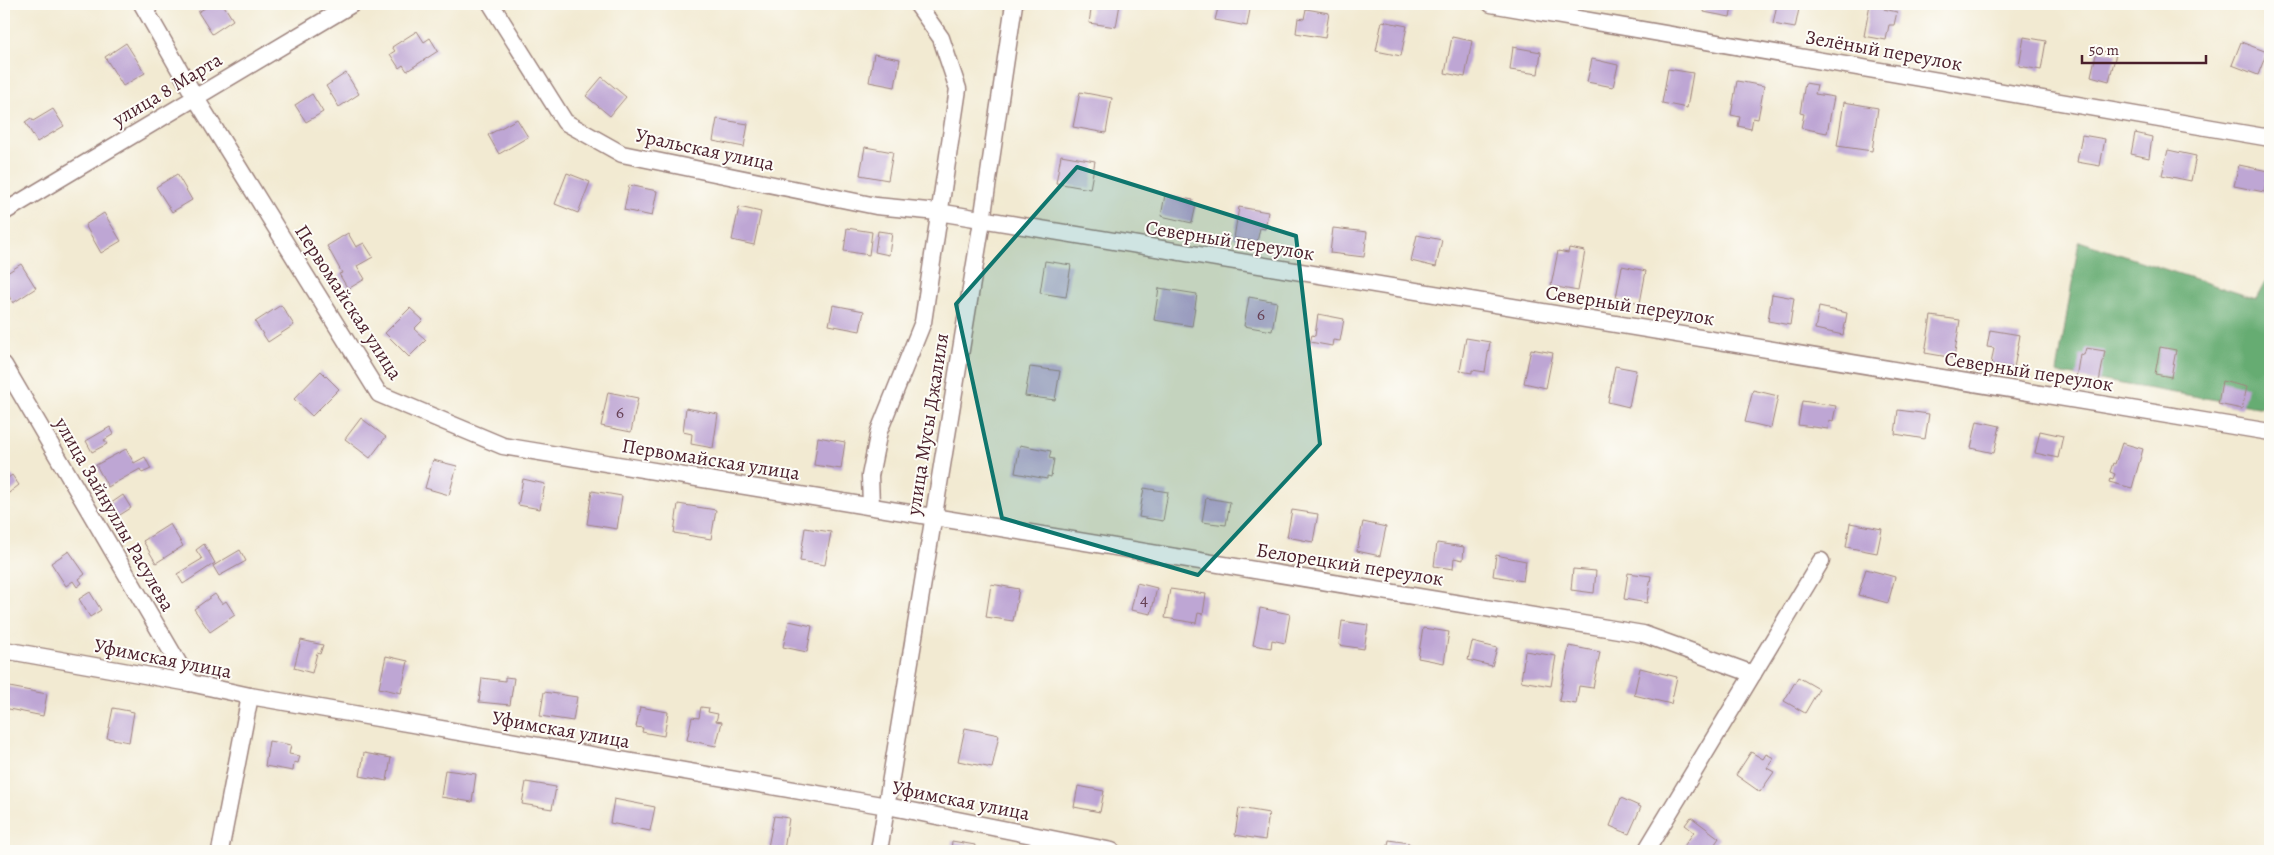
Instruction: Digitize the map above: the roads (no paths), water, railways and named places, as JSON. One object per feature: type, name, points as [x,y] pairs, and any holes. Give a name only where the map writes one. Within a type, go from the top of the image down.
[{"type":"street","name":"Первомайская улица","points":[[142,4],[195,97],[379,394],[503,446],[933,516]]},
{"type":"street","name":"улица 8 Марта","points":[[4,212],[352,4]]},
{"type":"street","name":"Уральская улица","points":[[491,4],[565,122],[622,154],[876,206],[938,212],[982,220]]},
{"type":"street","points":[[871,506],[870,476],[879,431],[922,322],[958,89],[941,38],[918,4]]},
{"type":"street","name":"улица Мусы Джалиля","points":[[879,851],[982,220],[1014,4]]},
{"type":"street","name":"Зелёный переулок","points":[[1491,4],[2270,138]]},
{"type":"street","name":"Северный переулок","points":[[982,220],[2270,432]]},
{"type":"street","name":"улица Зайнуллы Расулева","points":[[4,365],[190,683]]},
{"type":"street","name":"Белорецкий переулок","points":[[933,516],[1643,634],[1753,674]]},
{"type":"street","points":[[1646,851],[1821,561]]},
{"type":"street","name":"Уфимская улица","points":[[4,650],[190,683],[250,696],[887,806],[1112,851]]},
{"type":"street","points":[[220,851],[250,696]]}]
